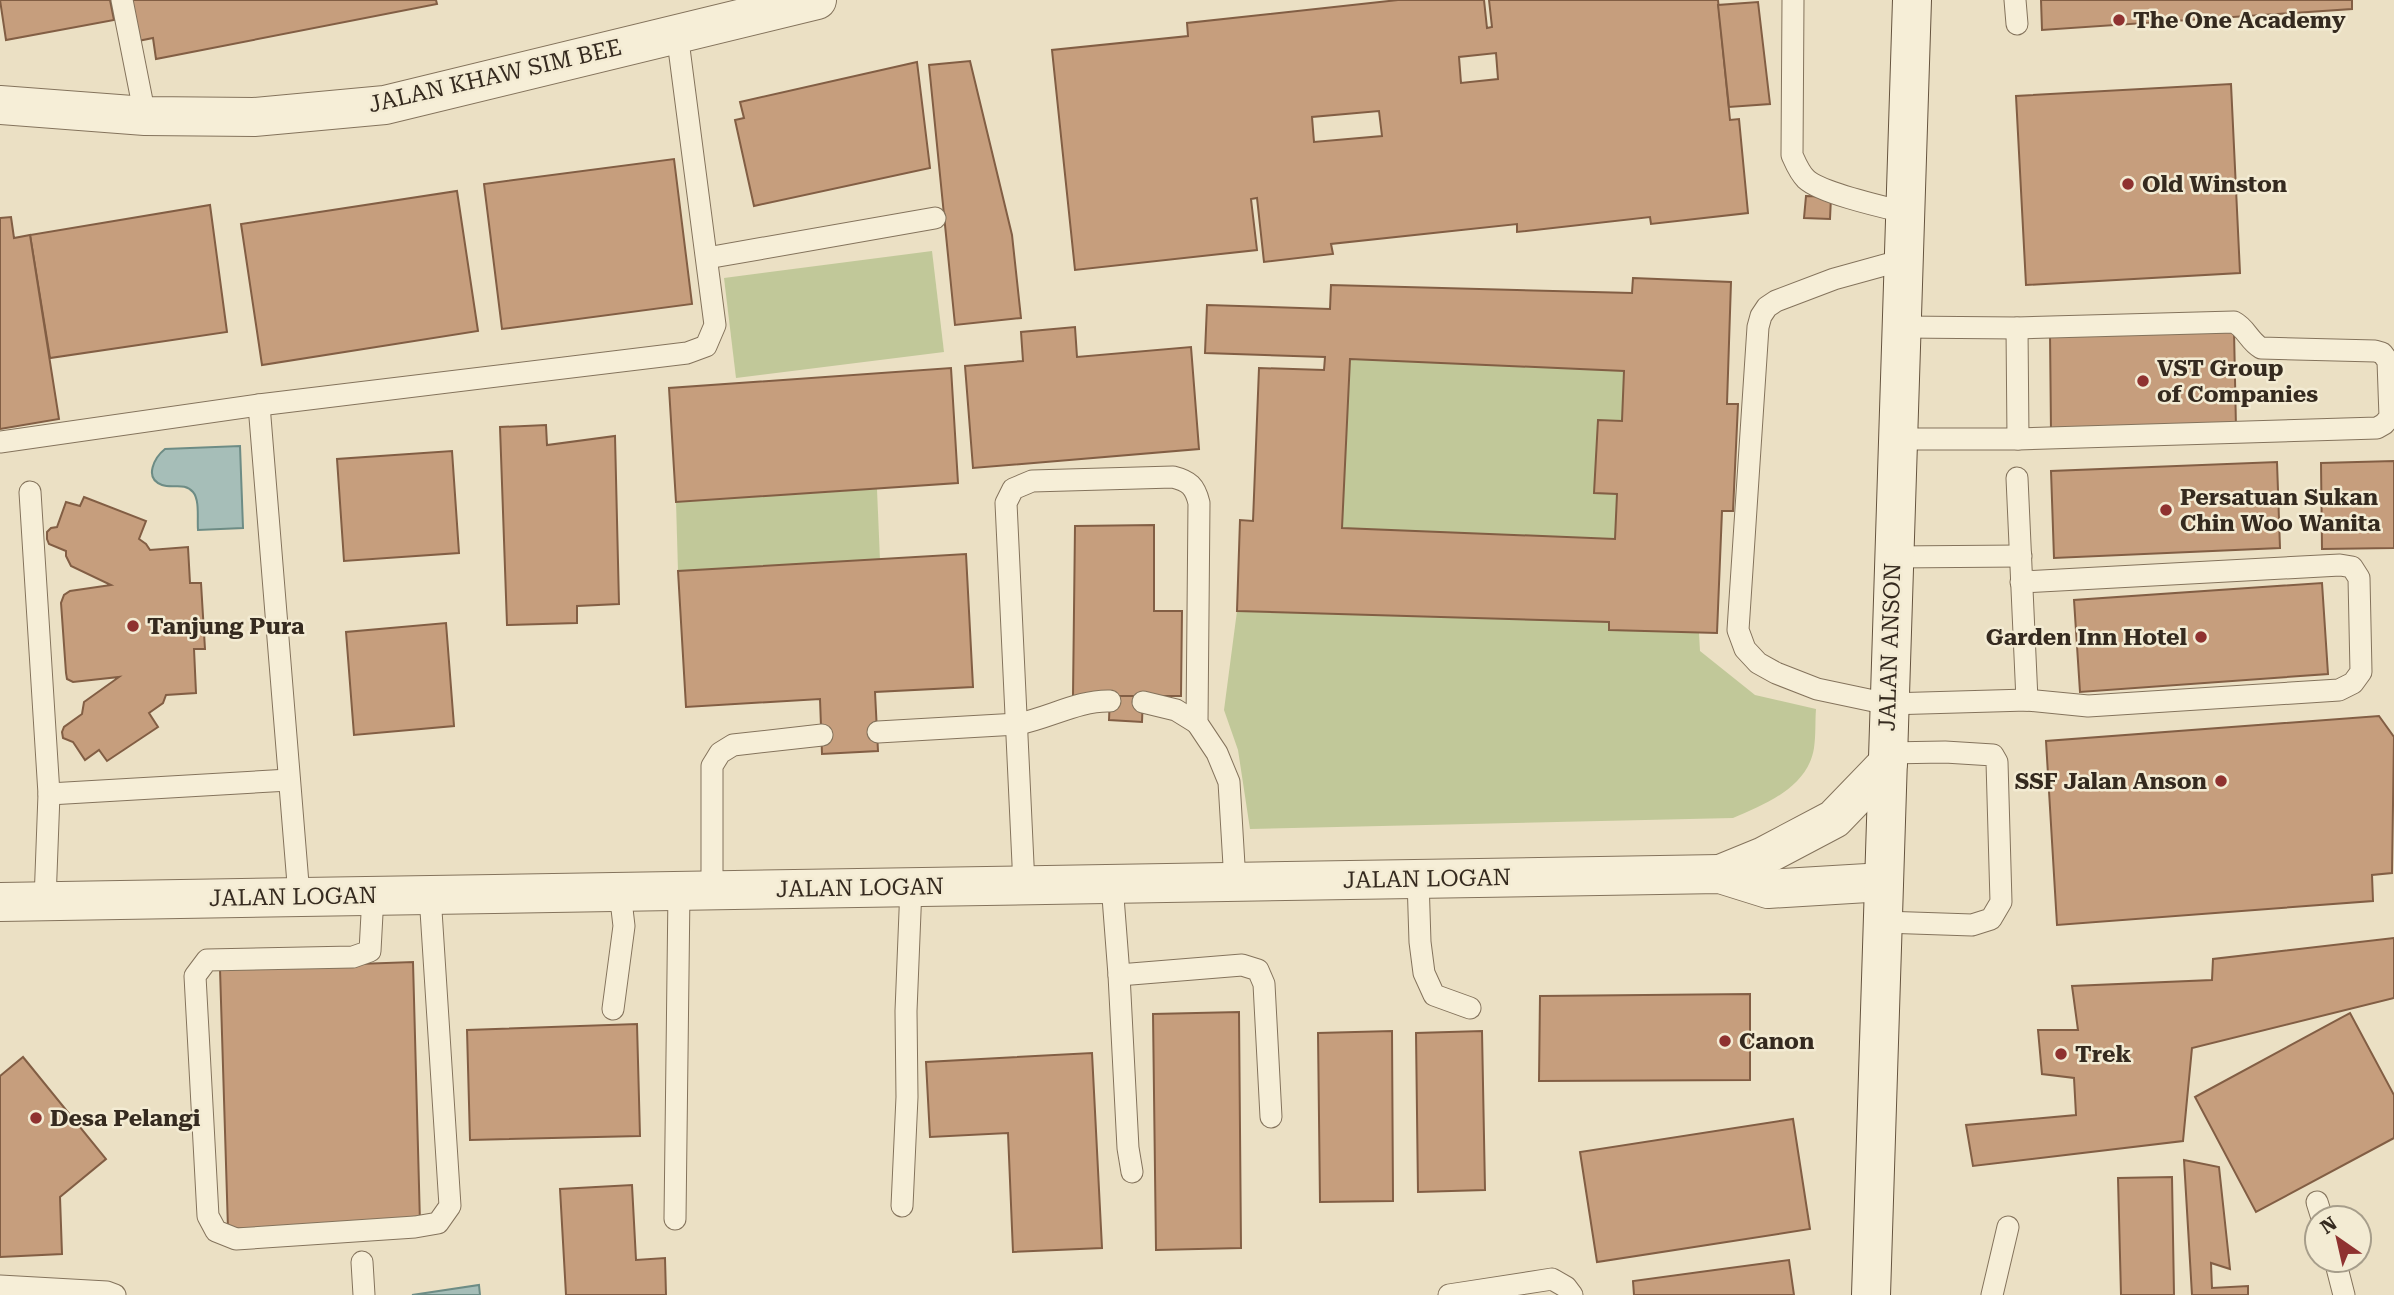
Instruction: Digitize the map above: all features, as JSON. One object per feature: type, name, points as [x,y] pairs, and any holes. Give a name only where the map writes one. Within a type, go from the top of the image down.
[{"type":"street","name":"JALAN KHAW SIM BEE","points":[[0,106],[145,116],[254,117],[385,105],[817,0]]},
{"type":"street","name":"JALAN ANSON","points":[[1871,1295],[1912,0]]},
{"type":"street","name":"JALAN LOGAN","points":[[1720,874],[1764,856],[1834,819],[1887,758]]},
{"type":"street","name":"JALAN LOGAN","points":[[0,901],[1720,874],[1768,889],[1884,882]]},
{"type":"lane","points":[[122,0],[145,116]]},
{"type":"lane","points":[[1793,0],[1792,155],[1797,168],[1808,181],[1838,194],[1904,212]]},
{"type":"lane","points":[[2015,0],[2017,24]]},
{"type":"lane","points":[[0,442],[259,405],[687,353],[706,345],[715,326],[677,33]]},
{"type":"lane","points":[[708,258],[935,218]]},
{"type":"lane","points":[[1903,260],[1834,278],[1776,301],[1767,307],[1761,316],[1758,327],[1738,630],[1745,649],[1758,663],[1817,689],[1888,704],[2026,700],[2088,706],[2339,690],[2353,683],[2361,672],[2359,578],[2352,567],[2340,565],[2021,582]]},
{"type":"lane","points":[[1898,439],[2018,439],[2377,428],[2390,416],[2388,361],[2382,354],[2375,351],[2261,348],[2253,343],[2242,326],[2234,322],[2017,328],[1902,327]]},
{"type":"lane","points":[[2017,328],[2018,439]]},
{"type":"lane","points":[[259,405],[299,896]]},
{"type":"lane","points":[[1024,885],[1006,503],[1013,489],[1032,481],[1173,477],[1187,480],[1196,489],[1199,503],[1197,723]]},
{"type":"lane","points":[[2017,478],[2026,700]]},
{"type":"lane","points":[[30,492],[49,794],[45,901]]},
{"type":"lane","points":[[1893,556],[2021,556]]},
{"type":"lane","points":[[878,732],[1018,724],[1080,706],[1110,701]]},
{"type":"lane","points":[[1143,702],[1176,710],[1197,723],[1217,753],[1228,782],[1235,882]]},
{"type":"lane","points":[[675,1219],[696,891],[712,766],[720,753],[733,745],[822,735]]},
{"type":"lane","points":[[1883,922],[1972,925],[1990,919],[2001,902],[1997,762],[1993,755],[1945,752],[1887,758]]},
{"type":"lane","points":[[49,794],[289,780]]},
{"type":"lane","points":[[1418,879],[1424,973],[1434,995],[1470,1008]]},
{"type":"lane","points":[[1112,884],[1128,1148],[1132,1172]]},
{"type":"lane","points":[[902,1206],[907,1097],[906,985],[911,887]]},
{"type":"lane","points":[[613,1009],[624,926],[620,892]]},
{"type":"lane","points":[[373,895],[370,951],[353,957],[206,960],[195,976],[208,1216],[216,1231],[236,1239],[415,1227],[438,1223],[450,1206],[430,895]]},
{"type":"lane","points":[[1119,975],[1242,965],[1258,970],[1264,984],[1271,1117]]},
{"type":"lane","points":[[1992,1295],[2008,1227]]},
{"type":"lane","points":[[362,1262],[365,1295]]},
{"type":"lane","points":[[2339,1274],[2344,1295]]},
{"type":"lane","points":[[1449,1295],[1552,1279],[1566,1287],[1572,1295]]},
{"type":"lane","points":[[0,1286],[107,1292],[115,1295]]},
{"type":"green space","points":[[932,251],[944,352],[736,378],[724,278]]},
{"type":"green space","points":[[1350,359],[1624,371],[1622,421],[1598,420],[1594,493],[1617,494],[1615,539],[1342,528]]},
{"type":"green space","points":[[877,489],[880,560],[678,571],[676,502]]},
{"type":"green space","points":[[1237,611],[1609,622],[1609,630],[1699,633],[1700,651],[1755,695],[1816,709],[1814,748],[1810,762],[1794,784],[1772,800],[1733,818],[1250,829],[1238,750],[1224,710]]},
{"type":"water","points":[[240,446],[243,528],[198,530],[197,505],[193,492],[186,487],[166,486],[156,482],[152,473],[155,462],[165,449]]},
{"type":"water","points":[[479,1285],[480,1295],[412,1295]]},
{"type":"building","points":[[0,0],[110,0],[114,20],[6,40]]},
{"type":"building","points":[[130,0],[436,0],[437,4],[156,59],[153,38],[138,41]]},
{"type":"building","points":[[1398,0],[1484,0],[1487,28],[1492,27],[1489,0],[1718,0],[1730,120],[1739,119],[1748,213],[1651,224],[1650,217],[1517,232],[1517,224],[1331,244],[1333,254],[1264,262],[1257,198],[1251,199],[1257,250],[1075,270],[1052,50],[1188,36],[1187,23]],"holes":[[[1496,53],[1498,79],[1461,83],[1459,57]],[[1379,111],[1382,136],[1314,142],[1312,117]]]},
{"type":"building","name":"The One Academy","points":[[2041,0],[2352,0],[2352,9],[2042,30]]},
{"type":"building","points":[[1758,2],[1770,104],[1729,107],[1718,5]]},
{"type":"building","points":[[970,61],[1012,235],[1021,318],[955,325],[929,65]]},
{"type":"building","points":[[917,62],[930,168],[754,206],[735,120],[744,118],[740,102]]},
{"type":"building","name":"Old Winston","points":[[2231,84],[2240,273],[2026,285],[2016,96]]},
{"type":"building","points":[[674,159],[692,304],[502,329],[484,184]]},
{"type":"building","points":[[457,191],[478,331],[262,365],[241,224]]},
{"type":"building","points":[[1806,196],[1831,197],[1830,219],[1804,218]]},
{"type":"building","points":[[210,205],[227,332],[50,358],[30,235]]},
{"type":"building","points":[[11,217],[14,238],[30,235],[59,419],[0,429],[0,218]]},
{"type":"building","points":[[1633,278],[1731,282],[1727,404],[1738,404],[1733,511],[1722,511],[1717,633],[1609,630],[1609,622],[1237,611],[1240,520],[1253,521],[1259,368],[1324,370],[1325,357],[1205,353],[1207,305],[1330,309],[1331,285],[1632,293]],"holes":[[[1350,359],[1624,371],[1622,421],[1598,420],[1594,493],[1617,494],[1615,539],[1342,528]]]},
{"type":"building","points":[[1075,327],[1077,357],[1191,347],[1199,449],[973,468],[965,366],[1023,361],[1021,332]]},
{"type":"building","name":"VST Group of Companies","points":[[2234,330],[2236,428],[2051,432],[2050,333]]},
{"type":"building","points":[[951,368],[958,483],[676,502],[669,388]]},
{"type":"building","points":[[546,425],[547,445],[615,436],[619,604],[577,606],[577,623],[507,625],[500,427]]},
{"type":"building","points":[[452,451],[459,553],[344,561],[337,459]]},
{"type":"building","points":[[2394,461],[2394,548],[2322,549],[2321,463]]},
{"type":"building","name":"Persatuan Sukan Chin Woo Wanita","points":[[2277,462],[2280,548],[2054,558],[2051,471]]},
{"type":"building","name":"Tanjung Pura","points":[[84,497],[146,521],[139,539],[150,550],[188,547],[190,583],[201,583],[205,649],[194,649],[196,693],[166,695],[163,703],[149,713],[158,727],[107,761],[99,750],[85,760],[73,742],[63,738],[62,732],[64,727],[82,714],[84,702],[119,677],[73,682],[67,679],[61,603],[64,595],[70,591],[111,585],[71,566],[66,551],[49,544],[47,539],[47,532],[57,527],[66,502],[80,506]]},
{"type":"building","points":[[1154,525],[1154,611],[1182,611],[1181,696],[1073,696],[1075,526]]},
{"type":"building","points":[[966,554],[973,687],[875,692],[878,751],[822,754],[820,699],[686,707],[678,571]]},
{"type":"building","name":"Garden Inn Hotel","points":[[2322,583],[2328,674],[2080,692],[2074,600]]},
{"type":"building","points":[[446,623],[454,726],[354,735],[346,632]]},
{"type":"building","points":[[1110,696],[1143,696],[1142,722],[1109,720]]},
{"type":"building","name":"SSF Jalan Anson","points":[[2379,716],[2394,737],[2392,873],[2372,875],[2373,901],[2057,925],[2046,741]]},
{"type":"building","points":[[2394,938],[2394,998],[2192,1048],[2183,1141],[1973,1166],[1966,1125],[2076,1115],[2074,1078],[2042,1074],[2038,1030],[2078,1030],[2072,986],[2212,980],[2213,959]]},
{"type":"building","points":[[413,962],[420,1223],[228,1229],[220,969]]},
{"type":"building","points":[[1750,994],[1750,1080],[1539,1081],[1540,996]]},
{"type":"building","points":[[1239,1012],[1241,1248],[1156,1250],[1153,1014]]},
{"type":"building","points":[[2350,1013],[2394,1095],[2394,1138],[2256,1212],[2195,1097]]},
{"type":"building","points":[[637,1024],[640,1136],[470,1140],[467,1030]]},
{"type":"building","points":[[1392,1031],[1393,1201],[1320,1202],[1318,1033]]},
{"type":"building","points":[[1482,1031],[1485,1190],[1418,1192],[1416,1033]]},
{"type":"building","points":[[1092,1053],[1102,1248],[1013,1252],[1008,1133],[930,1137],[926,1062]]},
{"type":"building","name":"Desa Pelangi","points":[[23,1057],[106,1159],[60,1197],[62,1254],[0,1257],[0,1076]]},
{"type":"building","points":[[1793,1119],[1810,1229],[1597,1262],[1580,1152]]},
{"type":"building","points":[[2184,1160],[2219,1167],[2230,1269],[2211,1263],[2212,1288],[2248,1286],[2248,1295],[2192,1295]]},
{"type":"building","points":[[2172,1177],[2174,1295],[2121,1295],[2118,1178]]},
{"type":"building","points":[[632,1185],[636,1260],[665,1258],[666,1295],[566,1295],[560,1189]]},
{"type":"building","points":[[1789,1260],[1794,1295],[1634,1295],[1633,1281]]},
{"type":"place","name":"The One Academy","points":[[2119,20]]},
{"type":"place","name":"Old Winston","points":[[2128,184]]},
{"type":"place","name":"VST Group of Companies","points":[[2143,381]]},
{"type":"place","name":"Persatuan Sukan Chin Woo Wanita","points":[[2166,510]]},
{"type":"place","name":"Tanjung Pura","points":[[133,626]]},
{"type":"place","name":"Garden Inn Hotel","points":[[2201,637]]},
{"type":"place","name":"SSF Jalan Anson","points":[[2221,781]]},
{"type":"place","name":"Canon","points":[[1725,1041]]},
{"type":"place","name":"Trek","points":[[2061,1054]]},
{"type":"place","name":"Desa Pelangi","points":[[36,1118]]}]
